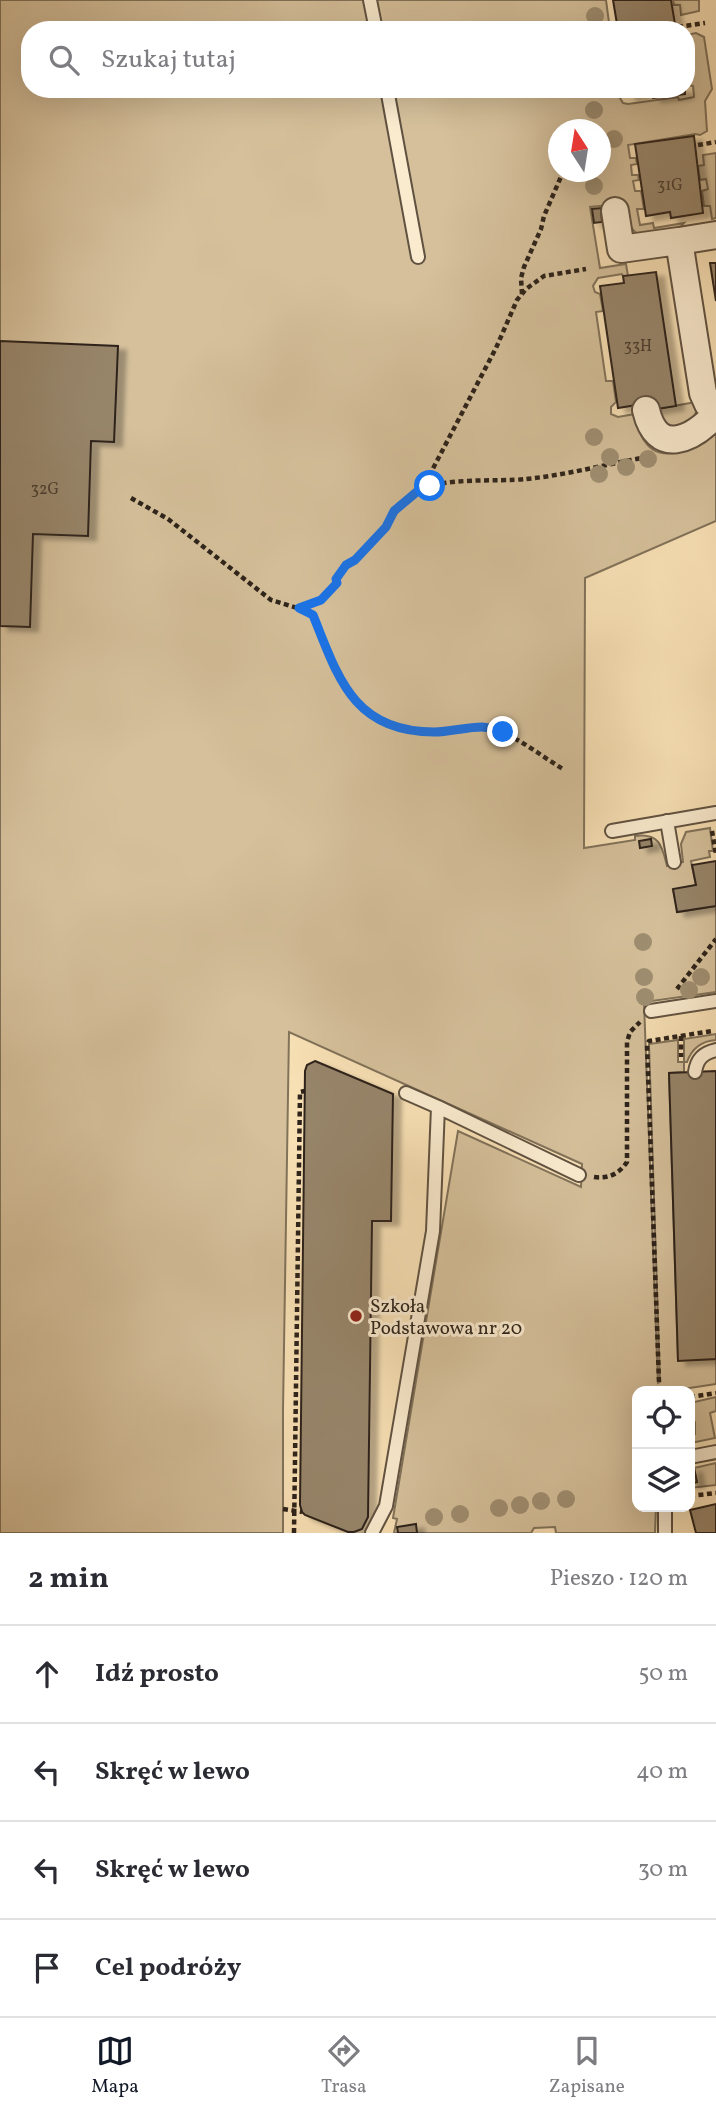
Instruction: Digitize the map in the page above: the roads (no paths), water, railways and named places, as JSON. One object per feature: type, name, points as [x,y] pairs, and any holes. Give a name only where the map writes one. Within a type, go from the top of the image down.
[{"type":"street","points":[[615,211],[621,249],[716,235]]},
{"type":"street","points":[[646,410],[654,430],[662,438],[672,440],[694,434],[716,413],[703,393],[679,241]]},
{"type":"lane","points":[[370,0],[374,21]]},
{"type":"lane","points":[[389,98],[418,257]]},
{"type":"lane","points":[[612,831],[716,813]]},
{"type":"lane","points":[[667,821],[674,862]]},
{"type":"lane","points":[[650,1011],[716,1001]]},
{"type":"lane","points":[[695,1072],[696,1063],[701,1056],[716,1050]]},
{"type":"lane","points":[[406,1093],[579,1175]]},
{"type":"lane","points":[[372,1533],[386,1506],[433,1231],[439,1107]]},
{"type":"lane","points":[[695,1456],[716,1452]]},
{"type":"lane","points":[[665,1512],[665,1533]]},
{"type":"place","name":"Szkoła Podstawowa nr 20","points":[[356,1316]]}]
